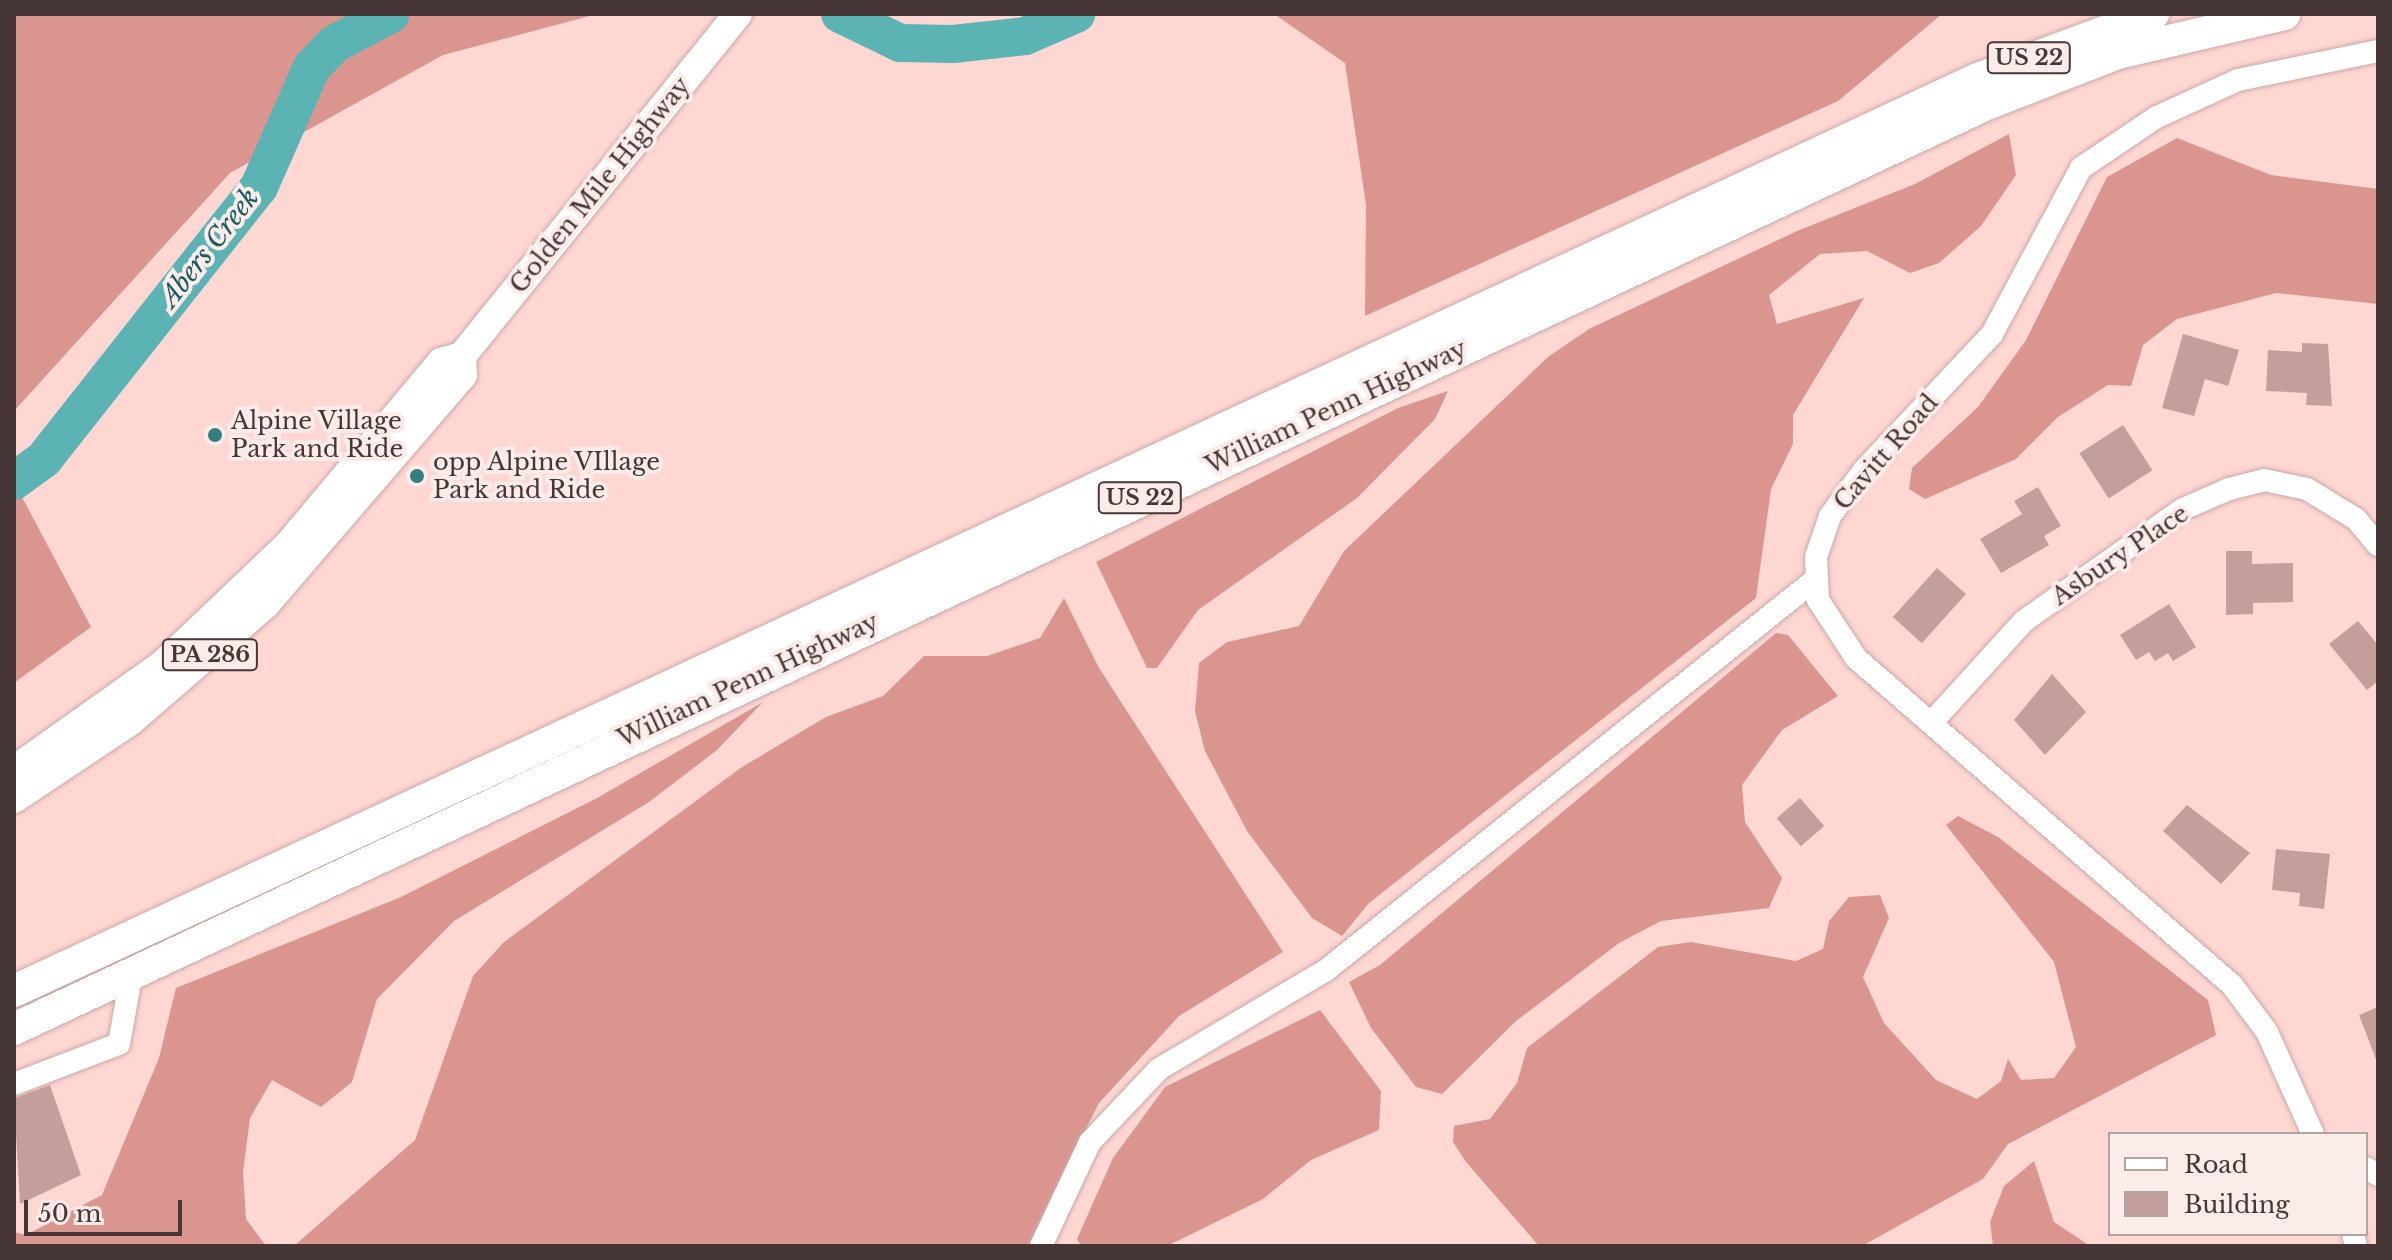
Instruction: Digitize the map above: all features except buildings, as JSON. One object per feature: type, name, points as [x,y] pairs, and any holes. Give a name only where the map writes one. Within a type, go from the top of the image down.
[{"type":"highway","name":"William Penn Highway","points":[[14,991],[1978,79],[2153,14]]},
{"type":"highway","name":"William Penn Highway","points":[[14,1029],[132,971],[2001,97],[2118,53],[2284,14]]},
{"type":"main road","name":"Golden Mile Highway","points":[[14,770],[116,701],[204,627],[323,506],[441,362],[462,356],[738,14]]},
{"type":"main road","name":"Golden Mile Highway","points":[[14,799],[131,721],[266,604],[463,375],[462,356]]},
{"type":"street","name":"Cavitt Road","points":[[1816,579],[1830,516],[1992,334],[2081,168],[2157,117],[2238,80],[2378,51]]},
{"type":"street","name":"Asbury Place","points":[[1933,721],[2024,621],[2183,509],[2229,489],[2264,480],[2307,489],[2344,510],[2378,545]]},
{"type":"street","points":[[1041,1246],[1090,1142],[1159,1069],[1325,971],[1816,579],[1837,636],[2123,897],[2232,985],[2267,1032],[2312,1132]]},
{"type":"street","points":[[14,1084],[119,1044],[132,971]]},
{"type":"shaded area","points":[[14,14],[597,14],[443,55],[230,173],[14,411]]},
{"type":"shaded area","points":[[1274,14],[1942,14],[1838,101],[1365,316],[1366,205],[1345,63]]},
{"type":"shaded area","points":[[2009,134],[2016,175],[1981,226],[1939,263],[1910,273],[1867,251],[1820,254],[1769,295],[1777,324],[1864,298],[1793,415],[1793,444],[1771,489],[1756,598],[1369,903],[1342,936],[1312,918],[1247,831],[1205,751],[1195,711],[1199,663],[1227,642],[1299,626],[1344,551],[1548,357],[1589,329],[1797,231],[1915,184]]},
{"type":"shaded area","points":[[2177,138],[2271,175],[2378,189],[2378,304],[2276,293],[2177,319],[2143,345],[2131,386],[2108,385],[2058,417],[2016,459],[1925,499],[1909,489],[1912,468],[1978,407],[2026,340],[2107,177]]},
{"type":"shaded area","points":[[1448,391],[1435,419],[1357,498],[1198,610],[1157,668],[1147,668],[1096,562],[1398,408]]},
{"type":"shaded area","points":[[14,482],[91,627],[14,683]]},
{"type":"shaded area","points":[[1064,598],[1099,668],[1283,952],[1179,1016],[1099,1103],[1028,1246],[294,1246],[415,1140],[473,976],[504,942],[742,767],[826,717],[883,696],[924,656],[987,656],[1040,638]]},
{"type":"shaded area","points":[[1776,633],[1788,635],[1838,696],[1782,730],[1742,785],[1745,822],[1782,878],[1769,908],[1661,921],[1619,943],[1516,1021],[1442,1094],[1416,1087],[1371,1028],[1349,982],[1380,965]]},
{"type":"shaded area","points":[[763,702],[717,750],[649,802],[454,921],[377,999],[352,1082],[321,1107],[272,1080],[250,1118],[243,1172],[246,1219],[266,1246],[14,1246],[14,1232],[26,1235],[102,1195],[159,1058],[176,988],[401,897],[599,797]]},
{"type":"shaded area","points":[[1958,816],[1998,837],[2208,1000],[2216,1035],[2008,1144],[1983,1179],[1862,1246],[1539,1246],[1466,1162],[1453,1142],[1454,1126],[1490,1119],[1517,1083],[1527,1048],[1658,947],[1691,942],[1796,961],[1823,949],[1829,921],[1849,897],[1880,895],[1889,918],[1863,977],[1884,1023],[1936,1080],[1977,1099],[2001,1081],[2008,1059],[2021,1080],[2054,1078],[2076,1047],[2054,962],[1946,825]]},
{"type":"shaded area","points":[[1320,1010],[1381,1091],[1379,1130],[1311,1160],[1263,1199],[1167,1246],[1081,1246],[1077,1239],[1113,1158],[1165,1087]]},
{"type":"shaded area","points":[[2034,1161],[2054,1222],[2090,1246],[1993,1246],[1990,1222],[2004,1186]]},
{"type":"waterway","name":"Abers Creek","points":[[14,481],[44,459],[259,187],[312,67],[334,44],[391,14]]},
{"type":"waterway","name":"Abers Creek","points":[[840,14],[900,43],[953,44],[1025,36],[1076,14]]},
{"type":"place","name":"Alpine Village Park and Ride","points":[[215,435]]},
{"type":"place","name":"opp Alpine VIllage Park and Ride","points":[[417,476]]}]
